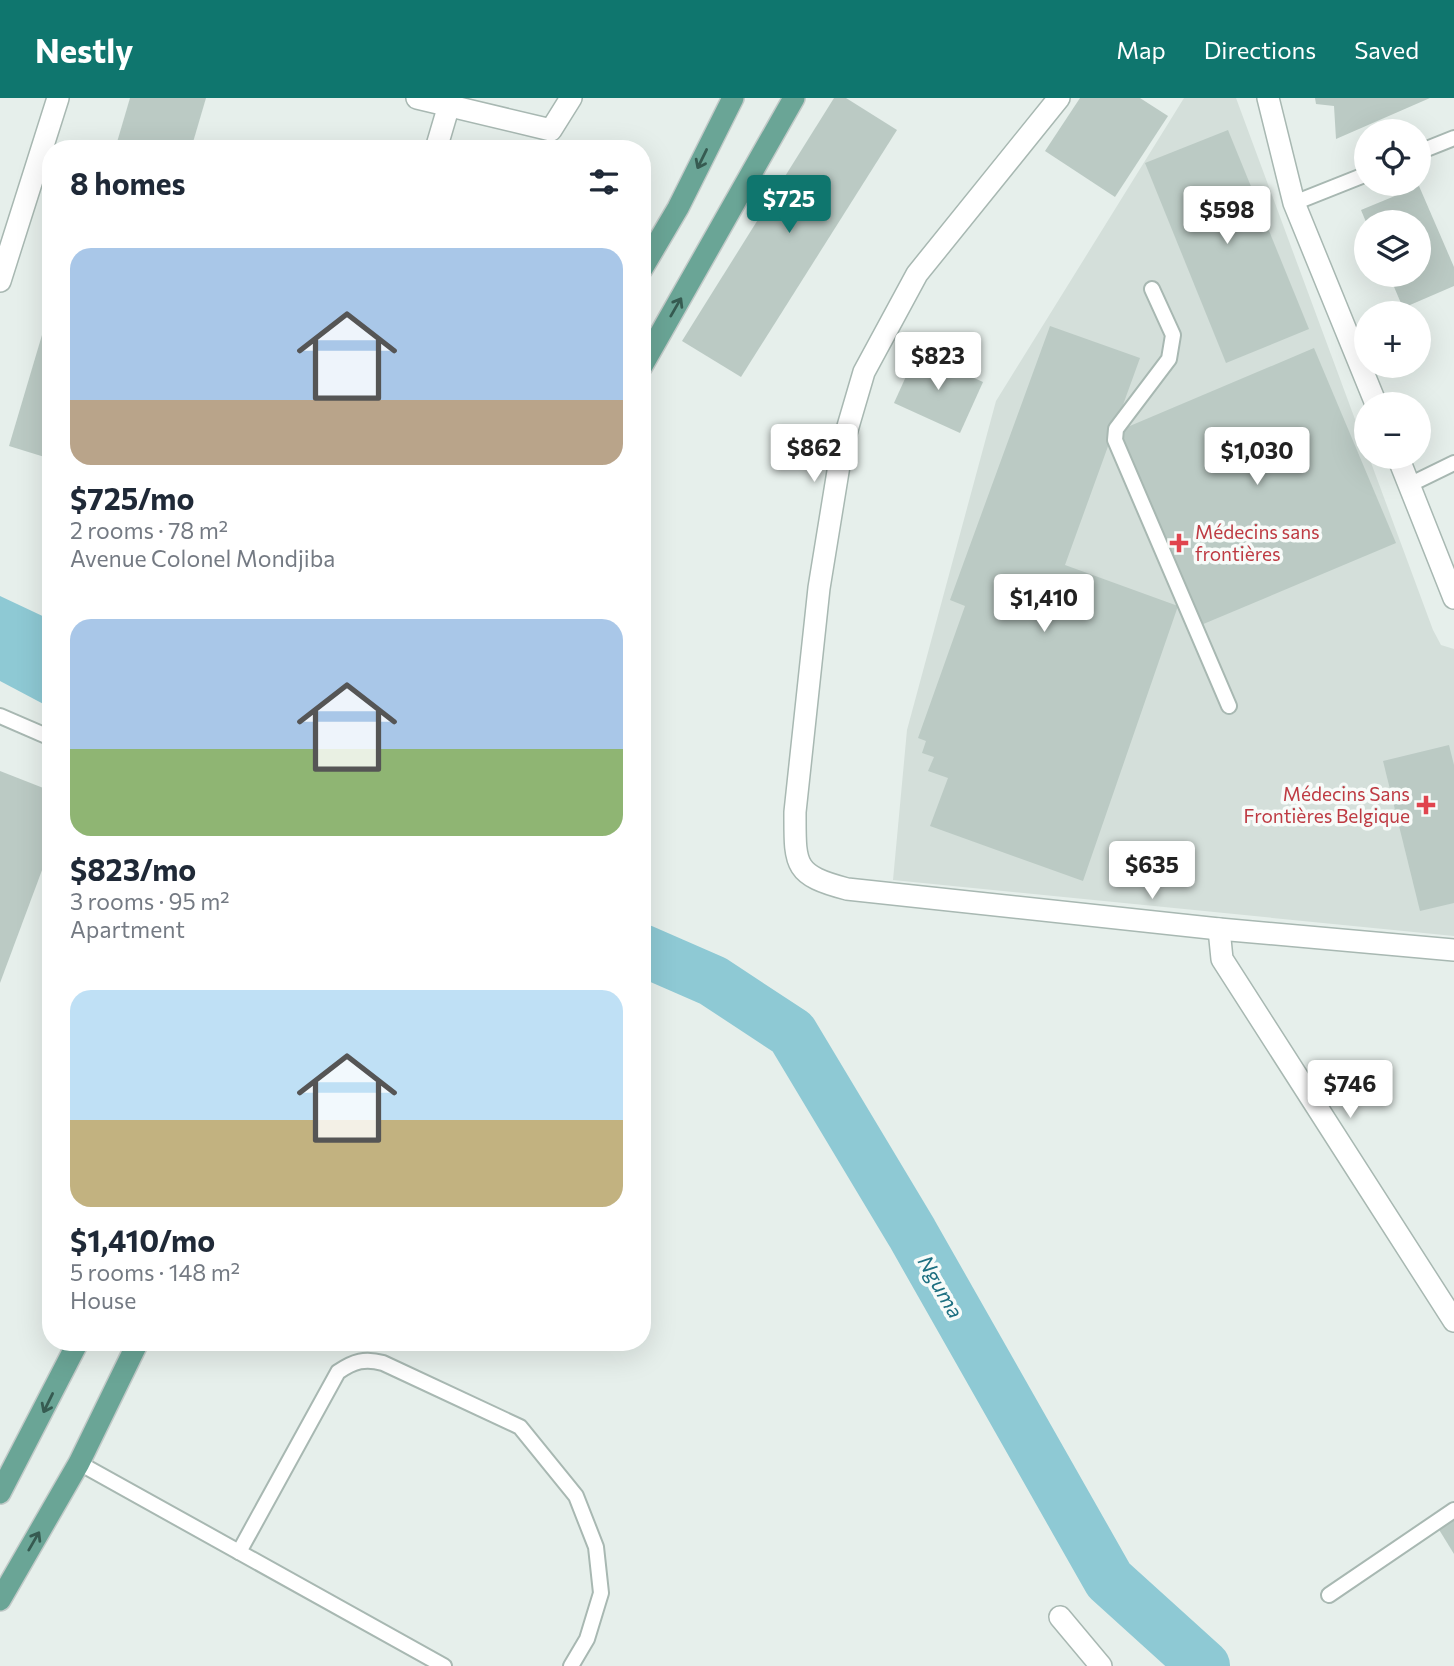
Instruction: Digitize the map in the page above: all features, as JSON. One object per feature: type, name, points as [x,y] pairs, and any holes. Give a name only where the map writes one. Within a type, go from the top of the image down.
[{"type":"main road","points":[[651,254],[678,208],[733,98]]},
{"type":"main road","points":[[651,350],[794,98]]},
{"type":"main road","points":[[0,1493],[73,1351]]},
{"type":"main road","points":[[0,1600],[79,1462],[134,1351]]},
{"type":"street","points":[[45,140],[58,98]]},
{"type":"street","points":[[417,98],[551,130],[570,98]]},
{"type":"street","points":[[1059,98],[917,274],[864,372],[842,447],[818,588],[795,813],[795,847],[801,869],[818,881],[847,889],[1219,929],[1454,950]]},
{"type":"street","points":[[1268,98],[1294,204],[1372,392]]},
{"type":"street","points":[[439,140],[449,106]]},
{"type":"street","points":[[0,281],[42,148]]},
{"type":"street","points":[[1403,469],[1454,598]]},
{"type":"street","points":[[1219,929],[1222,959],[1454,1321]]},
{"type":"street","points":[[1060,1617],[1101,1666]]},
{"type":"lane","points":[[1431,147],[1454,138]]},
{"type":"lane","points":[[1294,204],[1354,179]]},
{"type":"lane","points":[[1152,289],[1173,335],[1169,359],[1116,429],[1115,440],[1229,706]]},
{"type":"lane","points":[[1409,485],[1454,463]]},
{"type":"lane","points":[[0,716],[42,734]]},
{"type":"lane","points":[[239,1552],[338,1372],[352,1362],[370,1360],[383,1363],[520,1427],[576,1496],[596,1547],[601,1593],[587,1639],[571,1666]]},
{"type":"lane","points":[[79,1462],[444,1666]]},
{"type":"lane","points":[[1329,1595],[1454,1510]]},
{"type":"shaded area","name":"Médecins sans frontières","points":[[1184,98],[1236,98],[1354,417],[1354,469],[1373,469],[1433,630],[1441,645],[1454,649],[1454,936],[893,880],[907,730],[996,401]]},
{"type":"water","points":[[0,596],[42,616],[42,703],[0,681]]},
{"type":"building","points":[[130,98],[206,98],[194,140],[118,140]]},
{"type":"building","points":[[834,98],[846,98],[897,130],[741,377],[682,341]]},
{"type":"building","points":[[1080,98],[1140,98],[1168,116],[1115,197],[1045,151]]},
{"type":"building","points":[[1315,98],[1430,98],[1382,119],[1354,119],[1354,131],[1336,139],[1334,106],[1316,104]]},
{"type":"building","points":[[1228,130],[1309,329],[1226,363],[1145,163]]},
{"type":"building","points":[[1395,196],[1423,196],[1429,210],[1361,210]]},
{"type":"building","points":[[1431,214],[1454,267],[1454,286],[1419,301],[1400,301],[1394,287],[1431,287]]},
{"type":"building","points":[[1050,326],[1140,358],[1065,565],[1178,606],[1083,881],[930,826],[948,778],[928,771],[934,757],[922,753],[926,741],[918,738],[965,606],[950,600]]},
{"type":"building","points":[[42,335],[42,456],[9,446]]},
{"type":"building","points":[[1314,348],[1354,443],[1354,469],[1365,469],[1396,543],[1201,625],[1118,431]]},
{"type":"building","points":[[917,352],[983,382],[960,433],[894,403]]},
{"type":"building","points":[[1449,745],[1454,765],[1454,903],[1420,911],[1383,761]]},
{"type":"building","points":[[0,771],[42,787],[42,870],[0,983]]},
{"type":"building","points":[[1454,1518],[1454,1554],[1438,1528]]},
{"type":"waterway","name":"Nguma","points":[[651,954],[713,981],[792,1033],[912,1233],[1109,1580],[1204,1666]]},
{"type":"place","name":"Médecins sans frontières","points":[[1179,543]]},
{"type":"place","name":"Médecins Sans Frontières Belgique","points":[[1426,805]]}]
